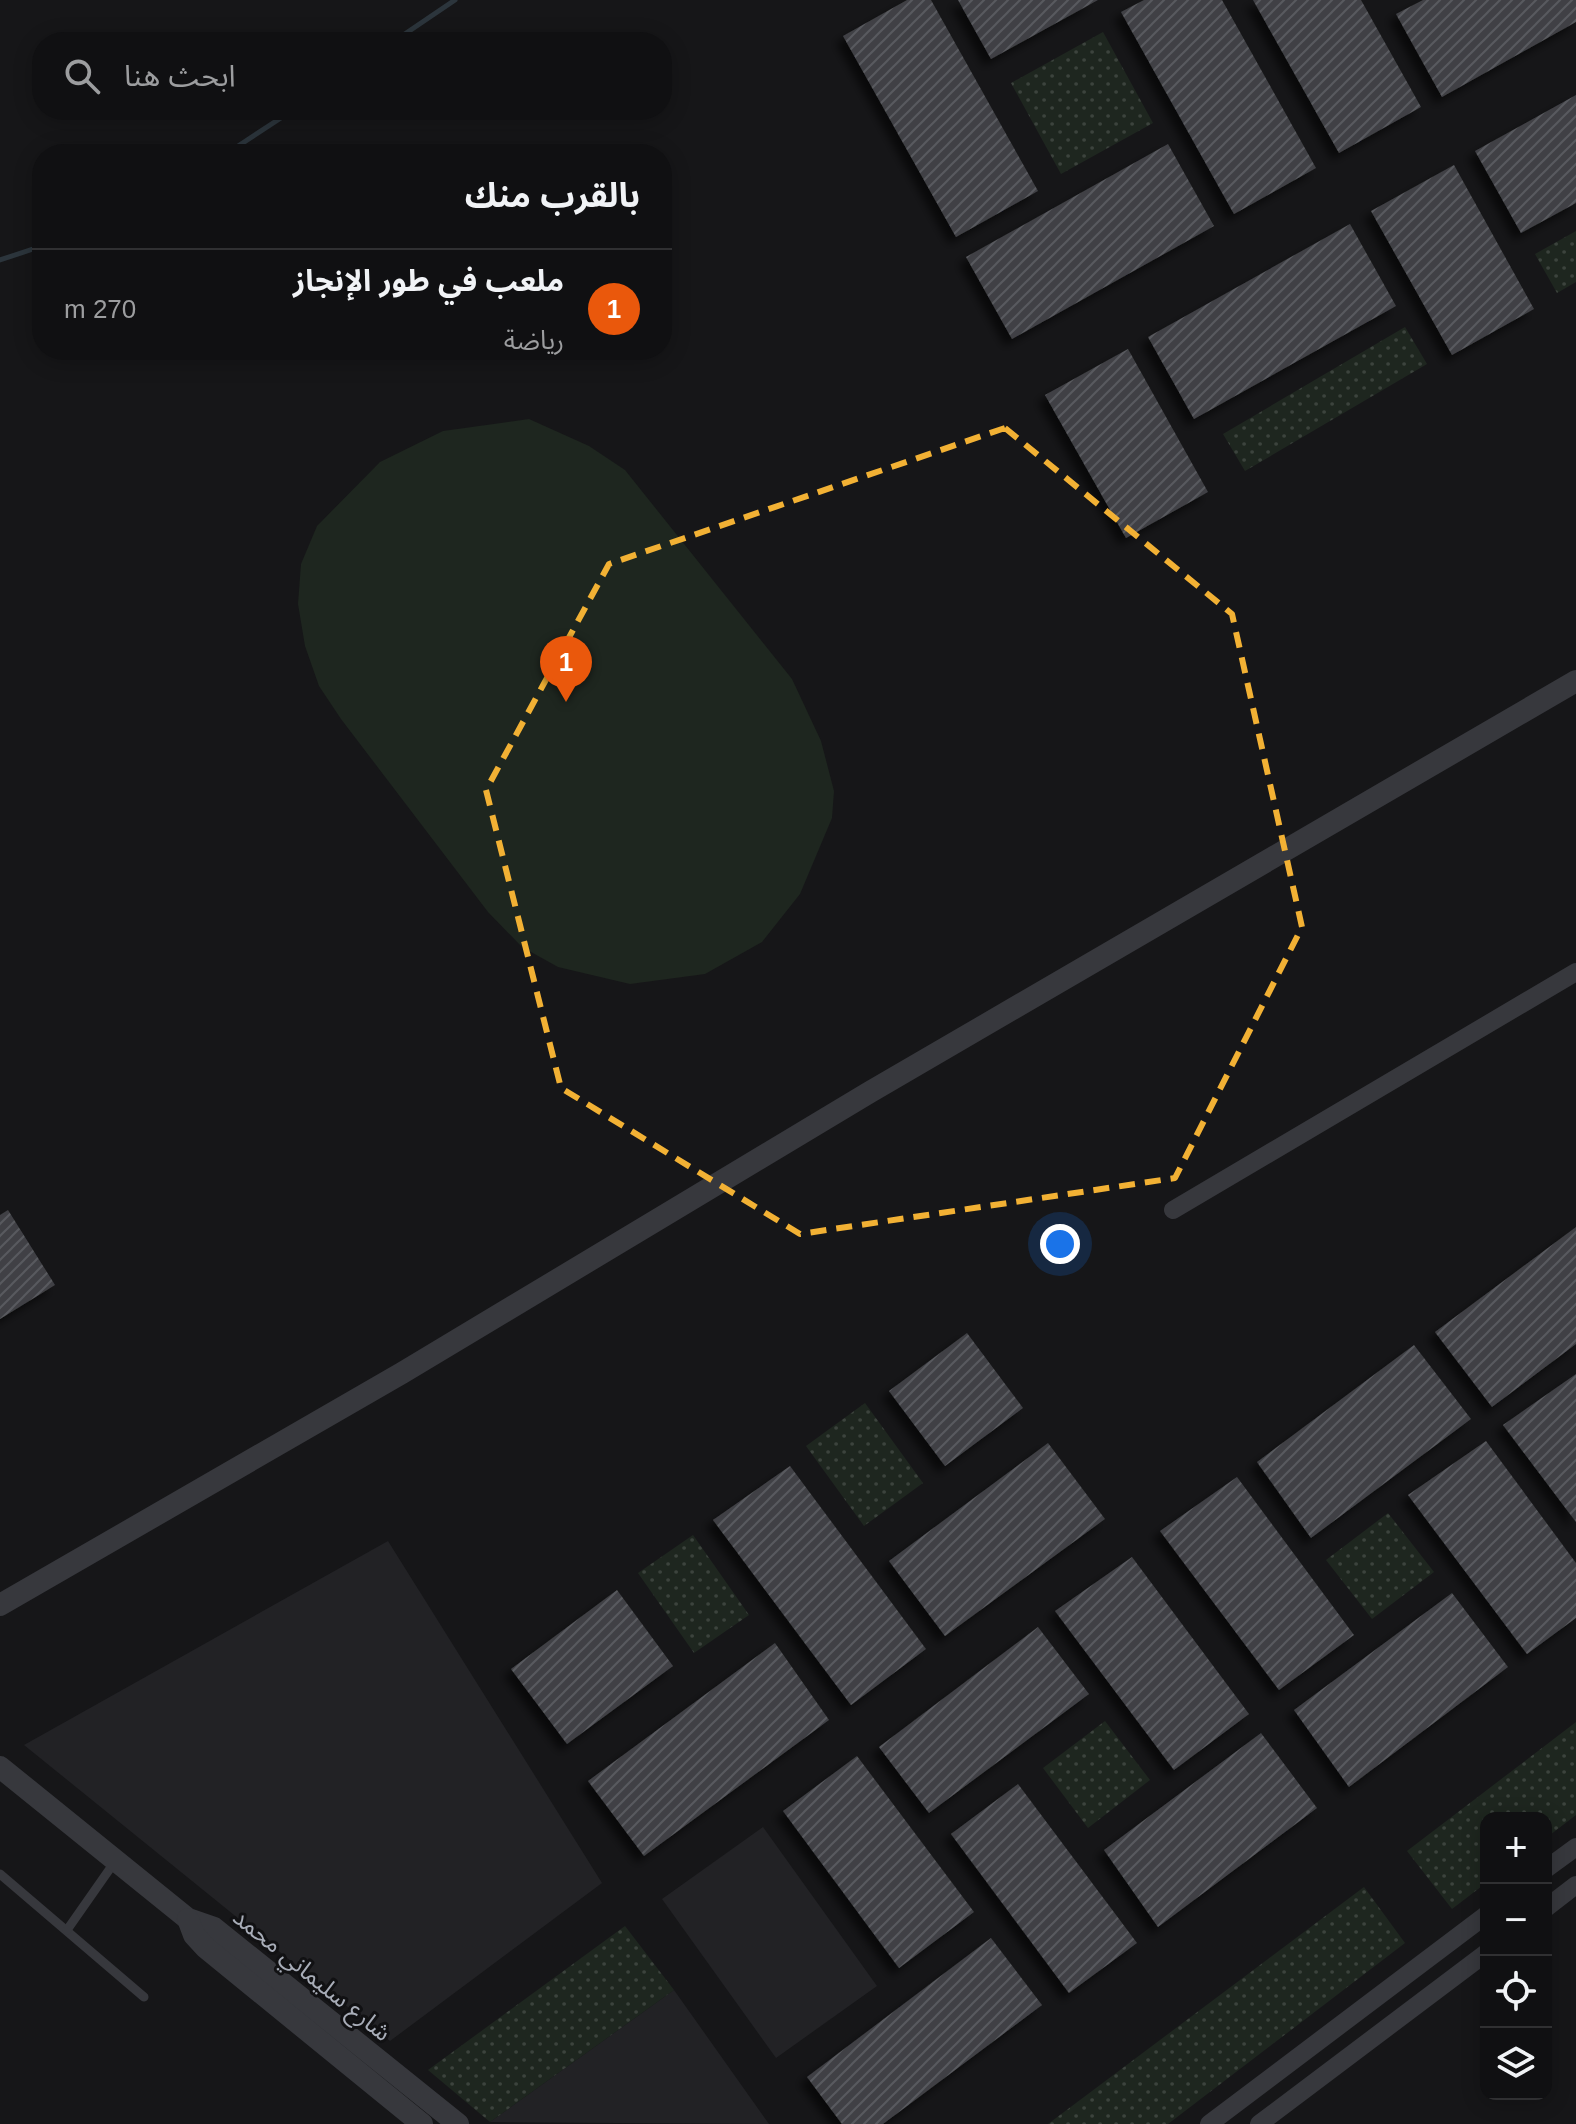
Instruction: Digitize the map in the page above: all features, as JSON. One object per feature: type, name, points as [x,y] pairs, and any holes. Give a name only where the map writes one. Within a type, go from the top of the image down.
[{"type":"street","points":[[0,1605],[402,1373],[856,1100],[1576,681]]},
{"type":"street","points":[[1173,1210],[1576,972]]},
{"type":"street","points":[[0,1767],[188,1919]]},
{"type":"street","points":[[1552,1865],[1576,1847]]},
{"type":"street","points":[[1552,1903],[1576,1885]]},
{"type":"street","name":"شارع سليماني محمد","points":[[188,1919],[194,1935],[206,1948],[422,2124]]},
{"type":"street","name":"شارع سليماني محمد","points":[[188,1919],[214,1928],[458,2124]]},
{"type":"street","points":[[1209,2124],[1480,1920]]},
{"type":"street","points":[[1259,2124],[1482,1956]]},
{"type":"lane","points":[[67,1930],[116,1860]]},
{"type":"lane","points":[[0,1874],[144,1997]]},
{"type":"highlighted area","points":[[1005,428],[1232,614],[1302,927],[1175,1178],[800,1234],[561,1088],[486,790],[609,564]]},
{"type":"shaded area","points":[[1103,32],[1153,123],[1061,174],[1011,83]]},
{"type":"shaded area","points":[[1576,231],[1576,282],[1557,293],[1535,254]]},
{"type":"shaded area","points":[[1405,327],[1427,364],[1245,471],[1223,434]]},
{"type":"shaded area","points":[[529,419],[589,446],[625,470],[792,679],[821,741],[834,791],[832,818],[800,894],[762,942],[705,974],[630,984],[558,967],[522,947],[488,912],[341,719],[319,686],[305,646],[298,604],[301,564],[317,526],[380,462],[443,431]]},
{"type":"shaded area","points":[[865,1403],[923,1483],[864,1526],[806,1446]]},
{"type":"shaded area","points":[[1388,1513],[1434,1572],[1372,1619],[1326,1560]]},
{"type":"shaded area","points":[[693,1535],[749,1615],[694,1653],[638,1573]]},
{"type":"shaded area","points":[[388,1541],[602,1883],[390,2041],[24,1745]]},
{"type":"shaded area","points":[[1105,1721],[1150,1780],[1088,1828],[1043,1768]]},
{"type":"shaded area","points":[[1576,1722],[1576,1815],[1552,1833],[1552,1812],[1480,1812],[1480,1888],[1452,1909],[1407,1851]]},
{"type":"shaded area","points":[[763,1827],[877,1986],[776,2058],[662,1899]]},
{"type":"shaded area","points":[[1364,1887],[1405,1943],[1168,2124],[1048,2124]]},
{"type":"shaded area","points":[[625,1926],[674,1990],[490,2122],[428,2070]]},
{"type":"shaded area","points":[[674,1990],[769,2124],[490,2122]]},
{"type":"building","points":[[907,0],[931,0],[1038,191],[956,237],[843,36]]},
{"type":"building","points":[[958,0],[1098,0],[991,59]]},
{"type":"building","points":[[1144,0],[1222,0],[1316,168],[1234,214],[1121,12]]},
{"type":"building","points":[[1253,0],[1361,0],[1421,107],[1339,153]]},
{"type":"building","points":[[1423,0],[1576,0],[1576,22],[1442,97],[1396,14]]},
{"type":"building","points":[[1576,95],[1576,203],[1521,233],[1475,151]]},
{"type":"building","points":[[1168,144],[1214,226],[1012,339],[966,257]]},
{"type":"building","points":[[1454,165],[1534,309],[1452,355],[1371,211]]},
{"type":"building","points":[[1350,224],[1396,306],[1194,419],[1148,337]]},
{"type":"building","points":[[1128,349],[1208,492],[1126,538],[1045,395]]},
{"type":"building","points":[[8,1210],[55,1285],[0,1319],[0,1215]]},
{"type":"building","points":[[1576,1227],[1576,1344],[1492,1407],[1435,1332]]},
{"type":"building","points":[[967,1333],[1023,1408],[945,1466],[889,1391]]},
{"type":"building","points":[[1414,1345],[1471,1419],[1311,1538],[1257,1462]]},
{"type":"building","points":[[1576,1374],[1576,1522],[1503,1425]]},
{"type":"building","points":[[1486,1441],[1576,1563],[1576,1618],[1527,1654],[1408,1495]]},
{"type":"building","points":[[1048,1443],[1105,1519],[945,1636],[889,1561]]},
{"type":"building","points":[[790,1466],[926,1649],[851,1705],[713,1520]]},
{"type":"building","points":[[1237,1477],[1354,1635],[1279,1690],[1160,1531]]},
{"type":"building","points":[[1132,1557],[1249,1714],[1174,1770],[1055,1611]]},
{"type":"building","points":[[617,1590],[673,1666],[567,1744],[511,1669]]},
{"type":"building","points":[[1452,1593],[1508,1667],[1349,1787],[1294,1710]]},
{"type":"building","points":[[1038,1627],[1089,1694],[929,1813],[879,1747]]},
{"type":"building","points":[[775,1643],[829,1720],[644,1856],[588,1781]]},
{"type":"building","points":[[1261,1733],[1317,1808],[1158,1927],[1104,1850]]},
{"type":"building","points":[[857,1756],[974,1912],[899,1968],[783,1811]]},
{"type":"building","points":[[1018,1784],[1137,1943],[1069,1993],[951,1834]]},
{"type":"building","points":[[991,1938],[1042,2005],[883,2124],[842,2124],[807,2077]]},
{"type":"waterway","points":[[408,32],[455,0]]},
{"type":"waterway","points":[[241,144],[278,120]]},
{"type":"waterway","points":[[0,260],[32,249]]},
{"type":"place","name":"ملعب في طور الإنجاز","points":[[566,702]]}]
